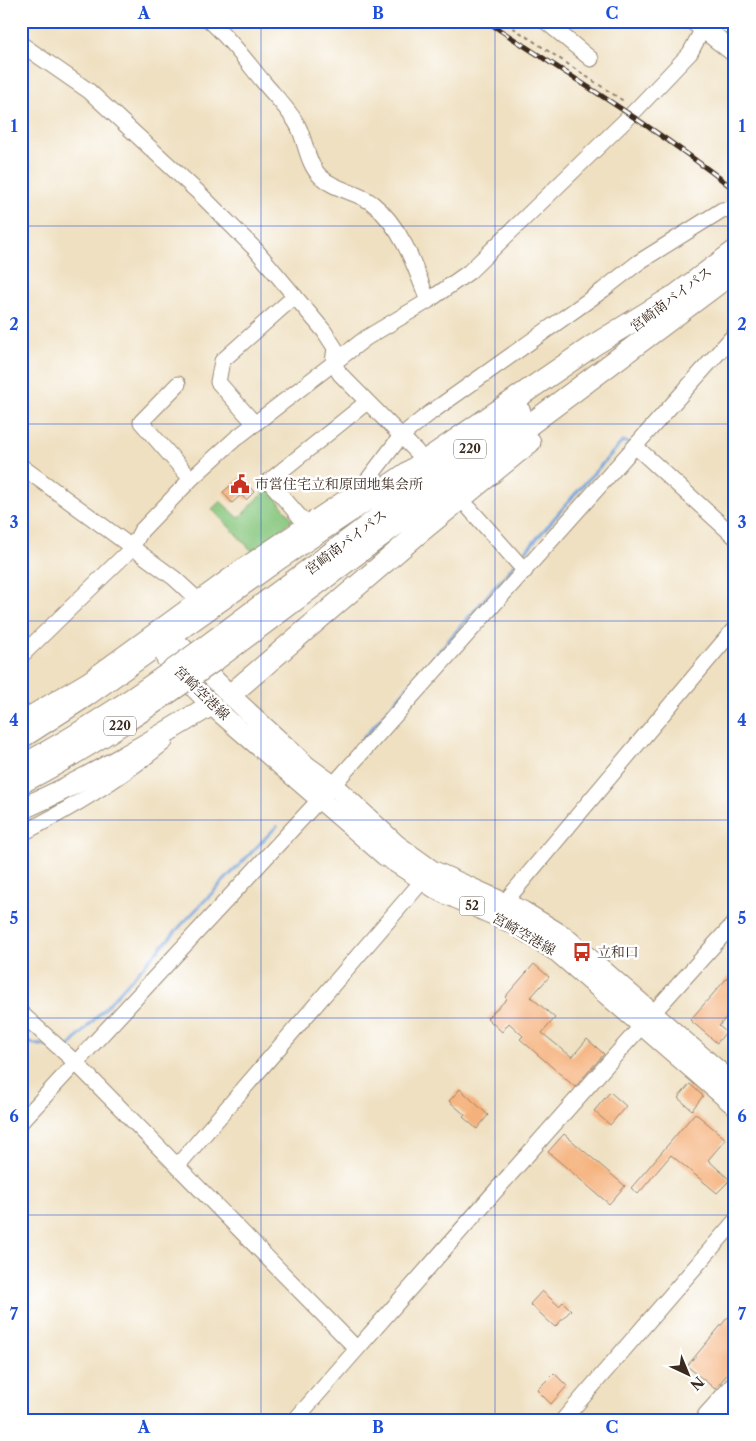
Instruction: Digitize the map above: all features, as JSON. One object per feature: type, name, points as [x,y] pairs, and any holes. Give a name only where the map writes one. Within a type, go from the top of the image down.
[{"type":"highway","name":"宮崎南バイパス","points":[[21,783],[84,748],[129,720],[209,654],[735,251]]},
{"type":"highway","name":"宮崎南バイパス","points":[[21,766],[75,736],[209,654],[735,271]]},
{"type":"highway","points":[[21,738],[86,696],[271,563],[394,482],[570,361],[674,296]]},
{"type":"highway","name":"220","points":[[220,700],[562,415],[637,344]]},
{"type":"highway","points":[[21,809],[64,790],[220,700]]},
{"type":"main road","points":[[701,24],[735,53]]},
{"type":"main road","name":"宮崎空港線","points":[[164,639],[181,646],[220,700],[307,766],[327,792],[384,834],[427,876],[438,891],[513,924],[530,934],[735,1085]]},
{"type":"main road","name":"宮崎空港線","points":[[427,876],[523,911],[564,936],[735,1106]]},
{"type":"main road","points":[[704,1418],[735,1385]]},
{"type":"main road","points":[[726,1420],[735,1409]]},
{"type":"street","points":[[210,21],[233,44],[297,124],[311,162],[321,177],[372,203],[403,240],[428,301]]},
{"type":"street","points":[[545,21],[591,59]]},
{"type":"street","points":[[720,21],[735,29]]},
{"type":"street","points":[[21,656],[132,548],[141,531],[191,479],[255,424],[366,338],[428,301],[469,272],[636,110],[690,53],[701,24]]},
{"type":"street","points":[[21,44],[89,91],[200,194],[256,250],[324,331],[334,348],[333,362],[340,374],[417,452]]},
{"type":"street","points":[[21,719],[88,680],[305,523],[346,497],[366,482],[401,436],[603,290],[638,262],[722,210],[732,209],[735,211]]},
{"type":"street","points":[[255,424],[218,382],[222,361],[295,296]]},
{"type":"street","points":[[21,1122],[327,792],[735,334]]},
{"type":"street","points":[[178,384],[140,422],[191,479]]},
{"type":"street","points":[[305,523],[268,481],[367,402]]},
{"type":"street","points":[[634,446],[735,537]]},
{"type":"street","points":[[21,466],[174,578],[198,600]]},
{"type":"street","points":[[469,508],[525,571]]},
{"type":"street","points":[[504,903],[729,645],[735,628]]},
{"type":"street","points":[[21,834],[72,807],[145,758],[220,700]]},
{"type":"street","points":[[178,1165],[427,876]]},
{"type":"street","points":[[295,1420],[647,1019],[735,922]]},
{"type":"street","points":[[21,1013],[76,1062],[357,1349]]},
{"type":"street","points":[[563,1420],[735,1221]]},
{"type":"path","points":[[506,23],[636,110]]},
{"type":"green space","points":[[268,488],[293,520],[252,551],[212,509],[220,501],[239,518]]},
{"type":"building","name":"市営住宅立和原団地集会所","points":[[241,477],[254,492],[246,500],[241,495],[232,503],[223,492]]},
{"type":"building","points":[[534,964],[549,977],[531,997],[555,1018],[542,1033],[572,1057],[587,1039],[604,1054],[575,1087],[520,1039],[523,1036],[509,1023],[502,1032],[487,1018],[507,999],[505,997]]},
{"type":"building","points":[[735,969],[735,1006],[719,1026],[726,1032],[717,1043],[690,1020]]},
{"type":"building","points":[[690,1084],[703,1096],[692,1110],[678,1098]]},
{"type":"building","points":[[460,1089],[488,1115],[477,1129],[449,1101]]},
{"type":"building","points":[[610,1092],[626,1106],[610,1125],[594,1111]]},
{"type":"building","points":[[695,1113],[726,1139],[708,1160],[730,1180],[717,1193],[671,1155],[638,1194],[631,1188]]},
{"type":"building","points":[[564,1134],[625,1186],[609,1204],[548,1152]]},
{"type":"building","points":[[542,1291],[559,1306],[563,1302],[571,1310],[555,1327],[530,1304]]},
{"type":"building","points":[[728,1317],[735,1323],[735,1365],[715,1389],[687,1366]]},
{"type":"building","points":[[554,1373],[567,1386],[551,1404],[537,1390]]},
{"type":"waterway","points":[[520,558],[623,441],[628,443]]},
{"type":"waterway","points":[[360,742],[514,565]]},
{"type":"waterway","points":[[68,1048],[185,921],[277,826]]},
{"type":"waterway","points":[[21,1041],[50,1047]]},
{"type":"railway","points":[[486,21],[675,145],[735,190]]},
{"type":"place","name":"市営住宅立和原団地集会所","points":[[240,484]]},
{"type":"place","name":"立和口","points":[[582,952]]}]
